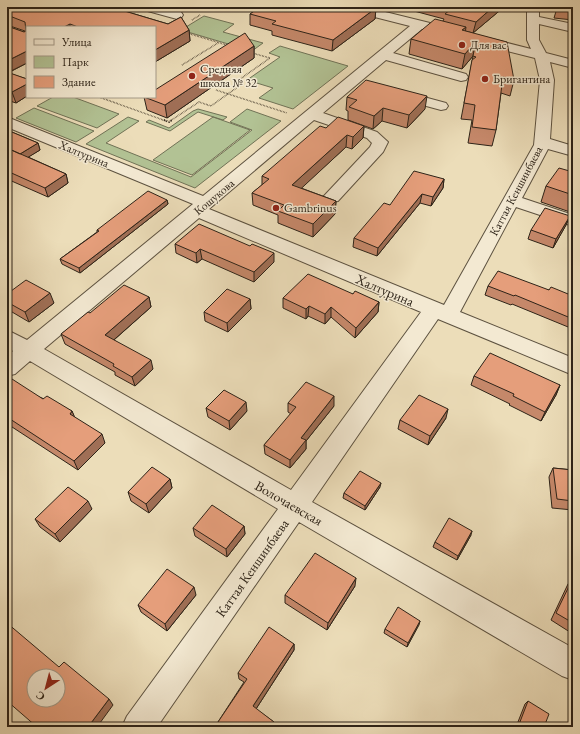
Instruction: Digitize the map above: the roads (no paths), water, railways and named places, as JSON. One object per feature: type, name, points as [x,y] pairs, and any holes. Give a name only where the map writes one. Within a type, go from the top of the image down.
[{"type":"street","points":[[148,7],[177,15]]},
{"type":"street","points":[[351,7],[441,30]]},
{"type":"street","points":[[506,47],[528,49],[532,47],[533,13],[573,28]]},
{"type":"street","name":"Кошукова","points":[[7,368],[419,25]]},
{"type":"street","points":[[470,38],[573,64]]},
{"type":"street","points":[[533,40],[540,56]]},
{"type":"street","points":[[384,55],[461,77]]},
{"type":"street","name":"Каттая Кеншинбаева","points":[[138,727],[295,506],[441,313],[512,200],[542,142],[547,80],[543,61],[540,56]]},
{"type":"street","points":[[352,81],[367,85]]},
{"type":"street","points":[[382,89],[442,106]]},
{"type":"street","points":[[309,117],[372,135],[380,142],[377,149],[332,197]]},
{"type":"street","name":"Халтурина","points":[[7,122],[441,313],[573,367]]},
{"type":"street","points":[[542,142],[573,151]]},
{"type":"street","points":[[512,200],[573,221]]},
{"type":"street","name":"Волочаевская","points":[[7,338],[295,506],[573,665]]},
{"type":"place","name":"Для вас","points":[[462,45]]},
{"type":"place","name":"Средняя школа № 32","points":[[192,76]]},
{"type":"place","name":"Бригантина","points":[[485,79]]},
{"type":"place","name":"Gambrinus","points":[[276,208]]}]
